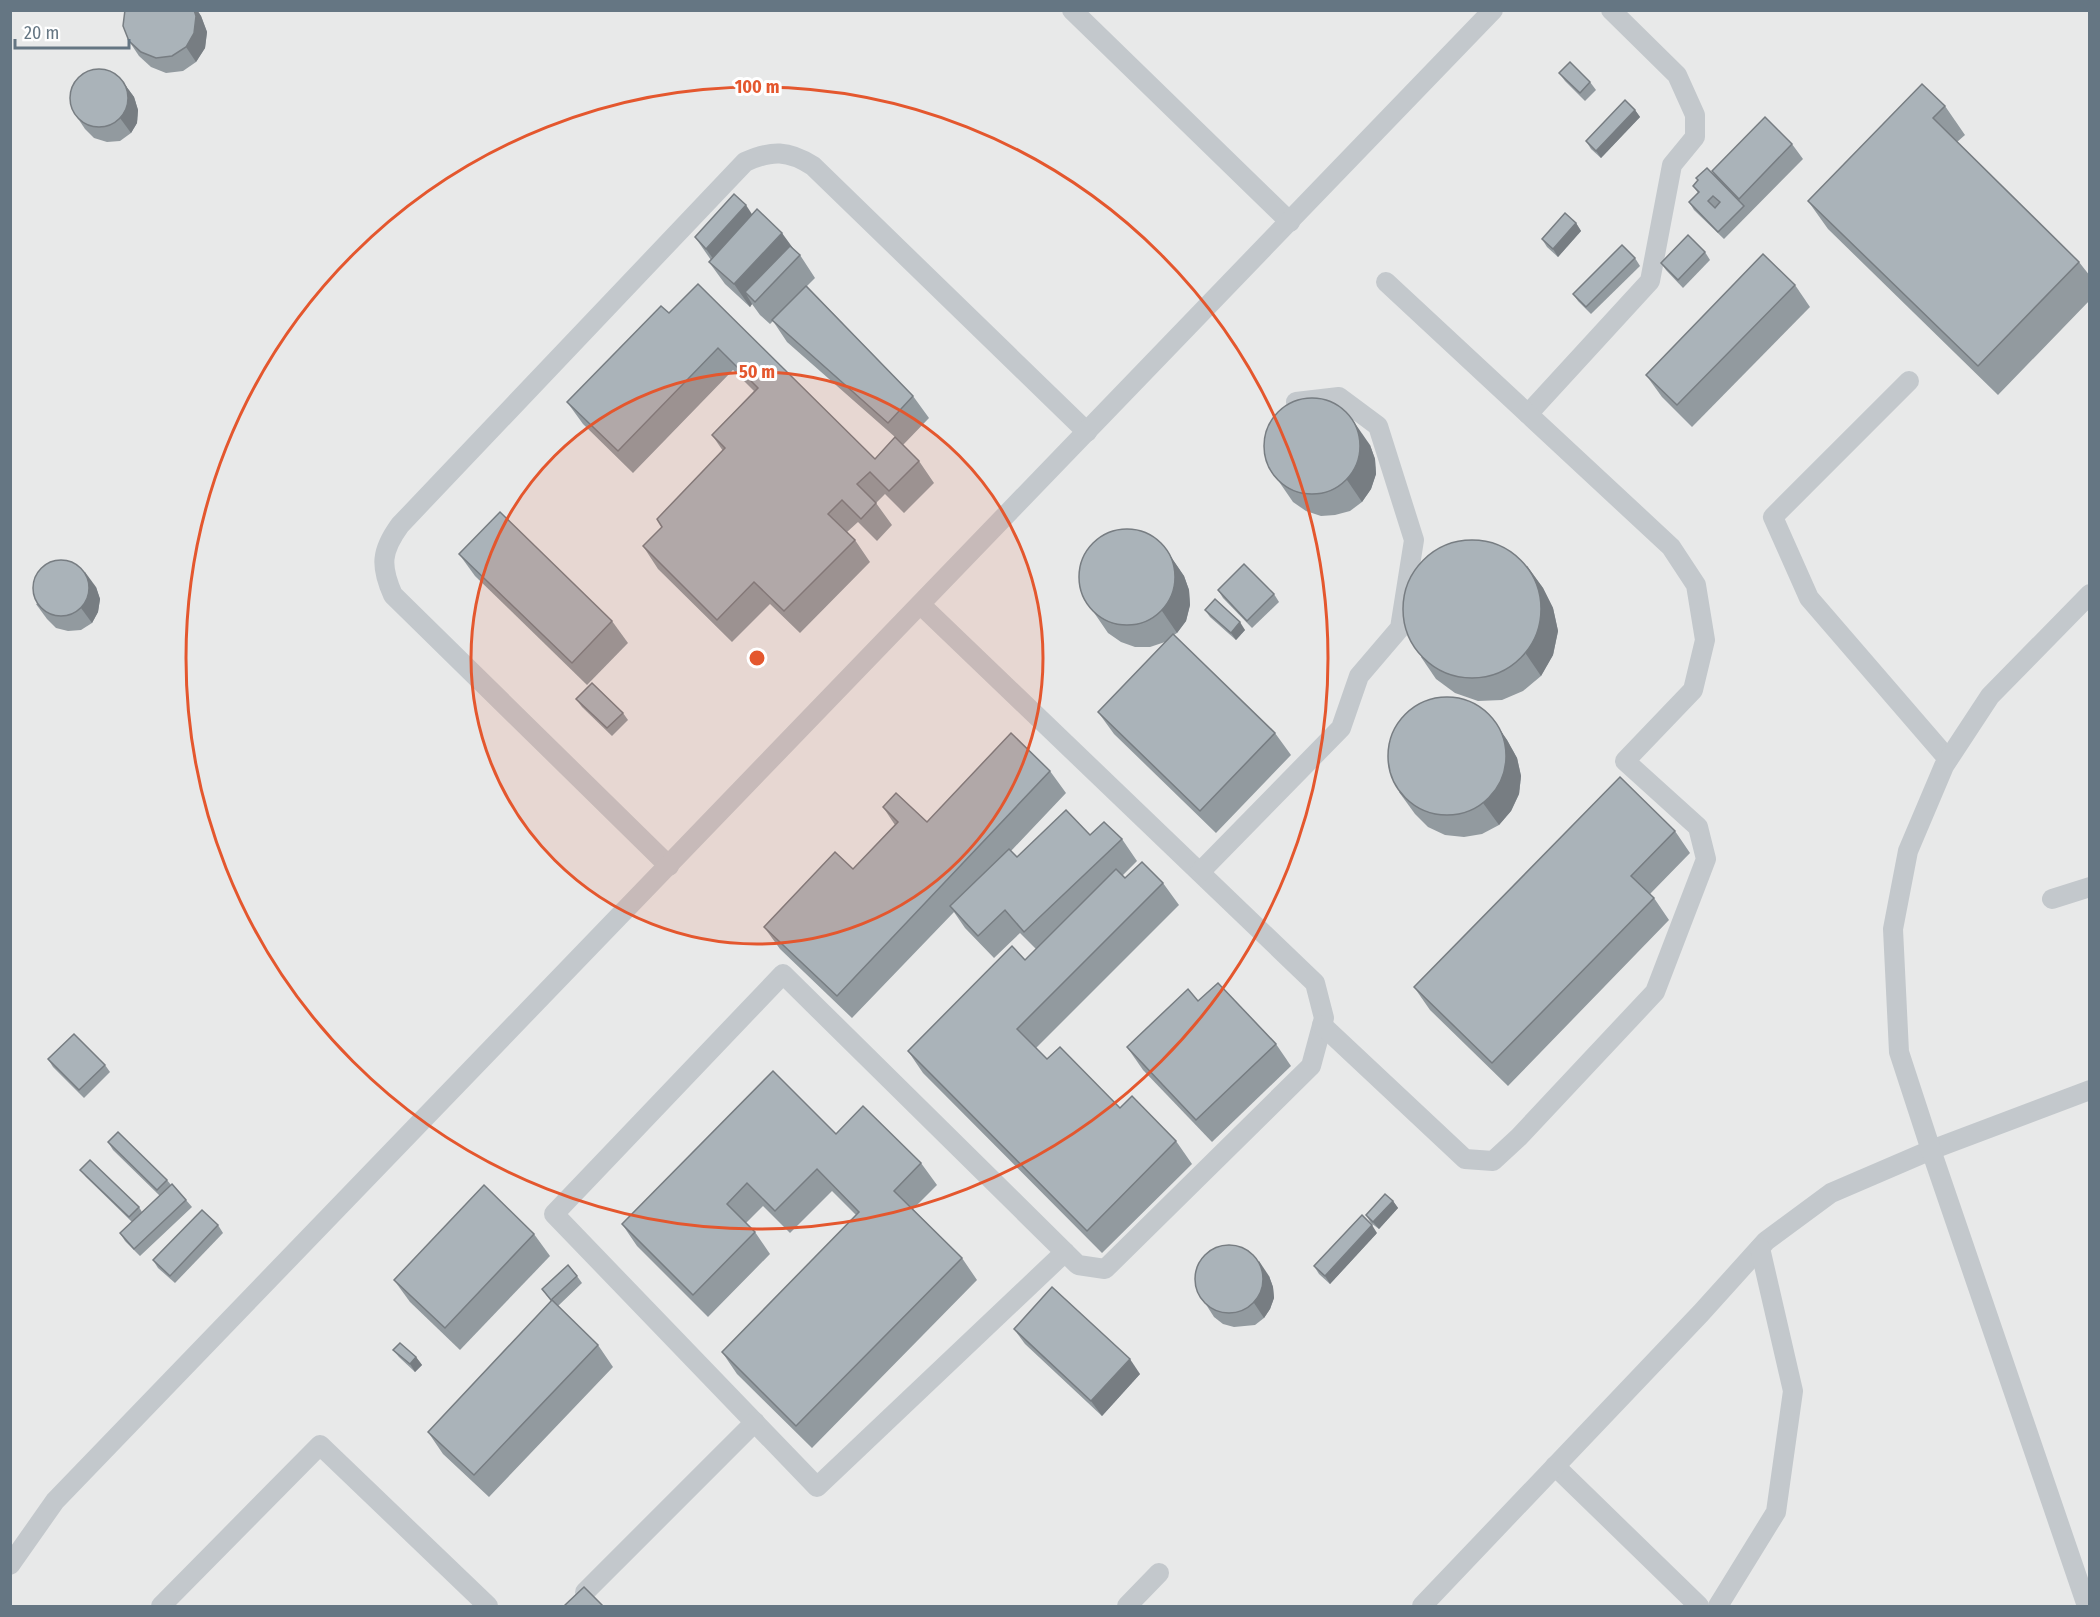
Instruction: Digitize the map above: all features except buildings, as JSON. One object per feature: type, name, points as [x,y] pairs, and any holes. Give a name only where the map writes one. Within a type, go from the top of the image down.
[{"type":"lane","points":[[1072,10],[1290,222]]},
{"type":"lane","points":[[10,1565],[55,1501],[1493,10]]},
{"type":"lane","points":[[1528,414],[1650,281],[1672,165],[1695,137],[1695,115],[1677,75],[1611,10]]},
{"type":"lane","points":[[669,866],[393,595],[385,576],[384,560],[389,541],[400,525],[745,162],[762,154],[779,153],[797,156],[813,166],[1087,432]]},
{"type":"lane","points":[[1322,1025],[1465,1159],[1493,1161],[1519,1137],[1654,992],[1706,860],[1698,827],[1626,761],[1693,690],[1705,640],[1696,585],[1671,547],[1386,282]]},
{"type":"lane","points":[[1909,381],[1773,517],[1809,597],[1948,759]]},
{"type":"lane","points":[[1200,872],[1341,728],[1359,676],[1400,628],[1414,540],[1378,426],[1339,397],[1296,402]]},
{"type":"lane","points":[[2087,1606],[1899,1052],[1893,929],[1908,851],[1948,759],[1990,696],[2090,594]]},
{"type":"lane","points":[[921,604],[1315,983],[1324,1018],[1311,1066],[1105,1269],[1078,1265],[1065,1252],[783,974],[554,1214],[817,1487],[1065,1252]]},
{"type":"lane","points":[[2052,899],[2090,887]]},
{"type":"lane","points":[[1422,1606],[1766,1241],[1831,1193],[1931,1150],[2090,1090]]},
{"type":"lane","points":[[1718,1606],[1776,1512],[1793,1391],[1760,1248]]},
{"type":"lane","points":[[585,1592],[755,1422]]},
{"type":"lane","points":[[160,1606],[320,1445],[488,1606]]},
{"type":"lane","points":[[1555,1466],[1700,1606]]},
{"type":"lane","points":[[1127,1606],[1159,1573]]},
{"type":"shaded area","points":[[11,11],[2089,11],[2089,1606],[11,1606]]}]
